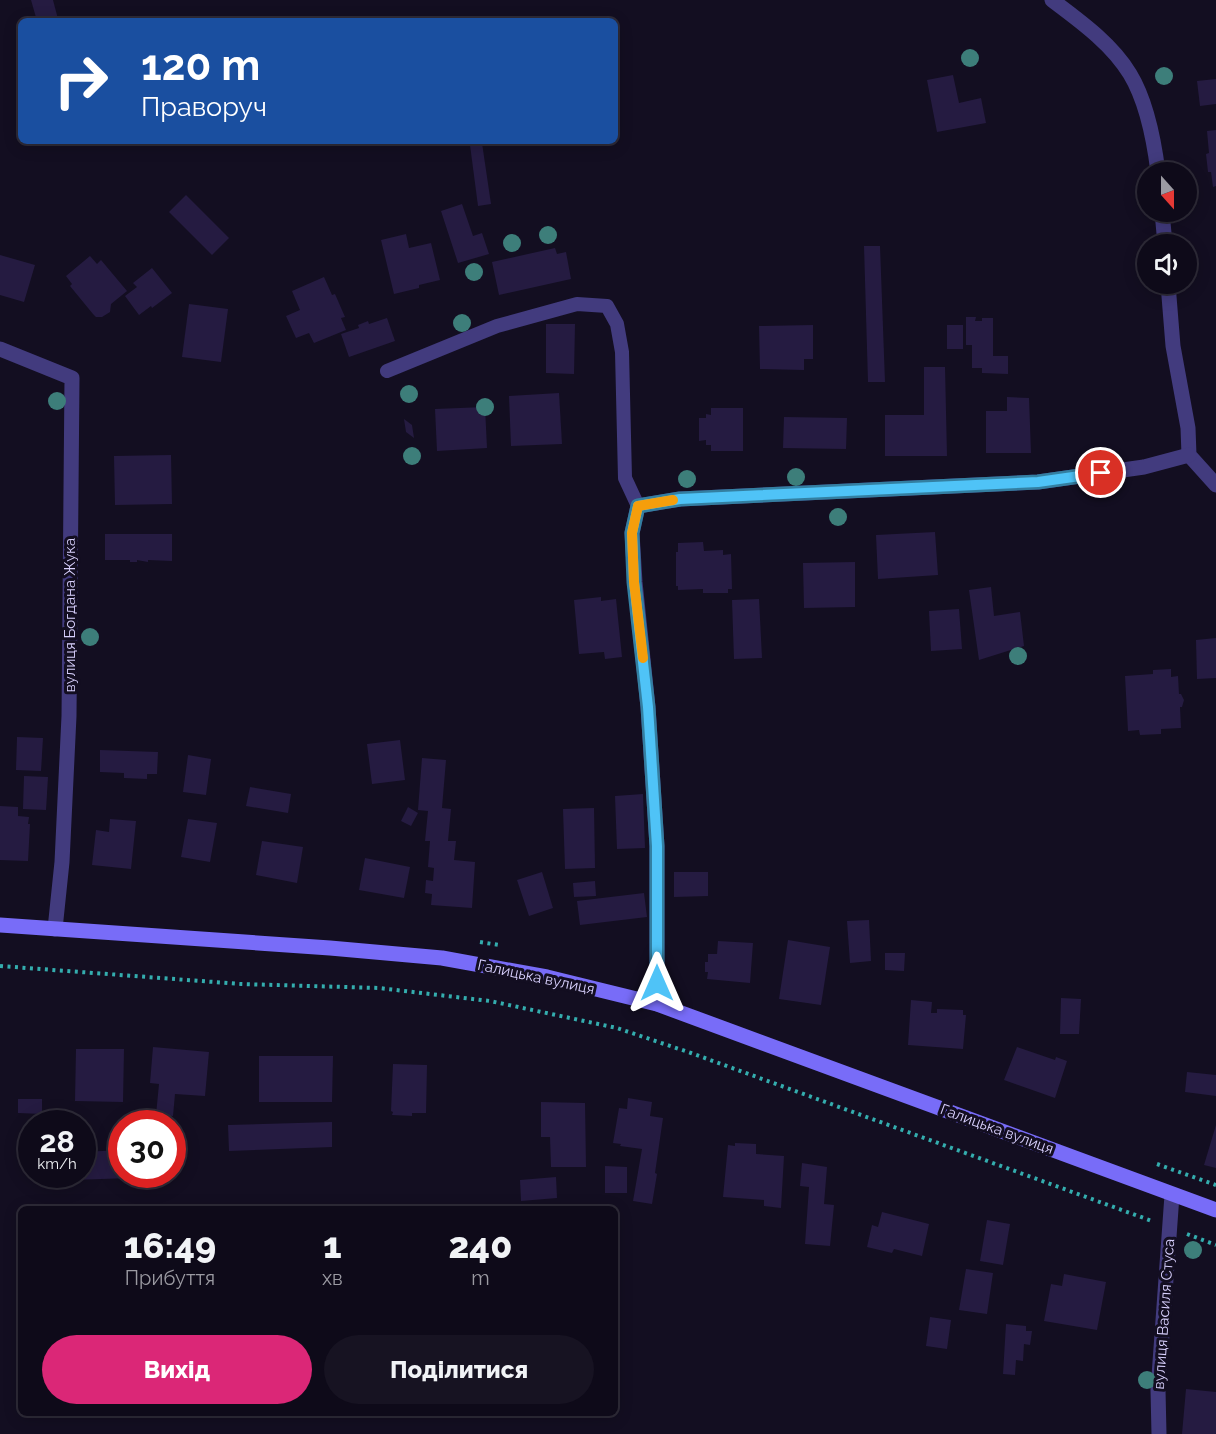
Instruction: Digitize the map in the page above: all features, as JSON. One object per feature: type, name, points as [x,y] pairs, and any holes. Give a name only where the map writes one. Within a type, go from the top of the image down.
[{"type":"street","points":[[1052,0],[1109,48],[1130,74],[1144,108],[1156,162]]},
{"type":"street","points":[[1169,294],[1173,346],[1188,428],[1189,455],[1216,485]]},
{"type":"street","name":"вулиця Богдана Жука","points":[[0,349],[72,378],[69,716],[62,862],[55,928]]},
{"type":"street","points":[[657,1004],[656,835],[648,707],[634,582],[632,533],[638,506],[680,499],[1038,482],[1144,467],[1189,455]]},
{"type":"street","name":"Галицька вулиця","points":[[0,925],[442,958],[547,977],[657,1004],[1216,1210]]},
{"type":"street","name":"вулиця Василя Стуса","points":[[1158,1434],[1158,1390],[1172,1195]]},
{"type":"lane","points":[[387,371],[497,326],[577,304],[607,306],[617,324],[622,352],[625,478],[638,506]]},
{"type":"path","points":[[0,966],[241,984],[379,988],[490,1000],[550,1012],[617,1028],[681,1050],[1216,1245]]},
{"type":"building","points":[[31,0],[53,0],[58,18],[36,18]]},
{"type":"building","points":[[953,75],[959,103],[981,98],[986,123],[937,132],[927,80]]},
{"type":"building","points":[[1216,79],[1216,104],[1200,106],[1197,81]]},
{"type":"building","points":[[1216,130],[1216,186],[1213,187],[1206,154],[1209,153],[1207,131]]},
{"type":"building","points":[[482,144],[491,204],[478,206],[470,145]]},
{"type":"building","points":[[186,195],[229,238],[212,255],[169,212]]},
{"type":"building","points":[[462,204],[473,236],[482,233],[489,254],[458,263],[441,211]]},
{"type":"building","points":[[406,234],[409,248],[431,243],[440,280],[394,294],[381,240]]},
{"type":"building","points":[[864,246],[880,246],[885,382],[868,382]]},
{"type":"building","points":[[555,248],[557,254],[566,252],[571,279],[499,295],[492,262]]},
{"type":"building","points":[[0,255],[35,265],[24,302],[0,295]]},
{"type":"building","points":[[90,256],[97,264],[101,260],[127,291],[111,304],[110,312],[102,317],[96,317],[93,314],[70,286],[72,284],[66,276]]},
{"type":"building","points":[[152,268],[172,293],[139,315],[125,296],[137,287],[133,283]]},
{"type":"building","points":[[324,277],[332,295],[335,294],[345,317],[341,318],[346,330],[314,343],[309,333],[296,338],[286,316],[300,310],[292,291]]},
{"type":"building","points":[[189,304],[228,309],[221,362],[182,357]]},
{"type":"building","points":[[966,317],[976,317],[975,321],[982,321],[982,318],[993,318],[993,356],[1008,356],[1008,374],[982,373],[982,368],[972,368],[972,345],[966,345]]},
{"type":"building","points":[[387,318],[395,341],[349,357],[341,334],[359,328],[358,325],[368,321],[369,324]]},
{"type":"building","points":[[546,324],[575,324],[574,374],[546,373]]},
{"type":"building","points":[[813,325],[813,359],[804,359],[804,370],[760,369],[759,326]]},
{"type":"building","points":[[947,325],[963,325],[963,349],[947,349]]},
{"type":"building","points":[[924,367],[945,367],[947,456],[885,456],[885,415],[924,415]]},
{"type":"building","points":[[559,393],[562,444],[511,446],[509,396]]},
{"type":"building","points":[[1007,397],[1029,398],[1031,453],[986,453],[986,411],[1007,411]]},
{"type":"building","points":[[485,407],[487,448],[437,451],[435,409]]},
{"type":"building","points":[[711,408],[743,408],[743,451],[711,451],[711,445],[706,445],[706,440],[699,441],[699,418],[706,418],[706,414],[711,415]]},
{"type":"building","points":[[784,417],[847,418],[846,449],[783,448]]},
{"type":"building","points":[[404,419],[412,425],[414,438],[406,432]]},
{"type":"building","points":[[171,455],[172,504],[115,505],[114,456]]},
{"type":"building","points":[[935,532],[938,575],[878,579],[876,535]]},
{"type":"building","points":[[105,534],[172,534],[172,561],[105,560]]},
{"type":"building","points":[[703,542],[704,551],[723,550],[723,555],[731,554],[732,589],[728,589],[728,593],[703,593],[703,589],[678,590],[676,586],[678,543]]},
{"type":"building","points":[[855,562],[855,607],[804,608],[803,563]]},
{"type":"building","points":[[991,587],[994,616],[1020,612],[1024,646],[979,660],[969,590]]},
{"type":"building","points":[[601,597],[601,601],[616,599],[622,657],[605,659],[604,652],[579,654],[574,600]]},
{"type":"building","points":[[759,599],[762,658],[734,659],[732,600]]},
{"type":"building","points":[[959,609],[962,649],[931,651],[929,611]]},
{"type":"building","points":[[1216,638],[1216,678],[1197,679],[1196,640]]},
{"type":"building","points":[[1171,669],[1171,677],[1178,676],[1179,694],[1184,700],[1180,707],[1181,728],[1161,729],[1161,734],[1140,735],[1139,730],[1128,731],[1125,676],[1153,674],[1153,670]]},
{"type":"building","points":[[17,737],[43,738],[41,771],[16,770]]},
{"type":"building","points":[[400,740],[405,780],[372,784],[367,744]]},
{"type":"building","points":[[100,750],[158,752],[157,774],[147,774],[147,779],[124,778],[124,773],[100,772]]},
{"type":"building","points":[[188,755],[211,759],[206,795],[183,792]]},
{"type":"building","points":[[422,758],[446,760],[442,808],[451,809],[448,841],[456,841],[454,860],[475,862],[472,908],[431,905],[432,894],[425,893],[426,880],[433,881],[434,868],[428,867],[430,841],[425,841],[428,811],[418,810]]},
{"type":"building","points":[[24,776],[48,777],[46,810],[23,809]]},
{"type":"building","points":[[250,787],[291,794],[288,813],[246,806]]},
{"type":"building","points":[[643,794],[645,848],[617,849],[615,796]]},
{"type":"building","points":[[0,806],[18,807],[18,816],[29,817],[28,861],[0,860]]},
{"type":"building","points":[[408,807],[418,813],[411,826],[401,821]]},
{"type":"building","points":[[594,808],[595,868],[565,869],[563,809]]},
{"type":"building","points":[[110,819],[136,821],[131,869],[92,865],[96,830],[109,832]]},
{"type":"building","points":[[188,819],[217,823],[210,862],[181,857]]},
{"type":"building","points":[[262,841],[303,847],[297,883],[256,875]]},
{"type":"building","points":[[365,858],[410,867],[404,898],[359,890]]},
{"type":"building","points":[[542,872],[553,908],[529,916],[517,880]]},
{"type":"building","points":[[674,872],[708,872],[708,896],[674,897]]},
{"type":"building","points":[[595,881],[596,896],[574,897],[573,883]]},
{"type":"building","points":[[644,893],[647,917],[580,925],[577,901]]},
{"type":"building","points":[[869,920],[871,961],[850,963],[847,921]]},
{"type":"building","points":[[788,940],[830,947],[821,1005],[779,999]]},
{"type":"building","points":[[718,941],[753,943],[750,983],[707,979],[708,972],[705,972],[705,962],[708,962],[708,954],[717,954]]},
{"type":"building","points":[[885,953],[905,953],[904,971],[885,970]]},
{"type":"building","points":[[1061,998],[1081,999],[1079,1034],[1060,1034]]},
{"type":"building","points":[[911,1000],[932,1002],[931,1013],[937,1013],[937,1009],[963,1010],[963,1015],[966,1015],[963,1049],[908,1045]]},
{"type":"building","points":[[153,1047],[209,1052],[205,1096],[175,1094],[174,1110],[156,1110],[159,1084],[150,1083]]},
{"type":"building","points":[[1017,1047],[1055,1060],[1056,1057],[1067,1061],[1055,1098],[1004,1080]]},
{"type":"building","points":[[76,1049],[124,1049],[123,1102],[75,1101]]},
{"type":"building","points":[[259,1056],[333,1056],[332,1102],[259,1102]]},
{"type":"building","points":[[393,1064],[427,1065],[426,1113],[412,1113],[412,1116],[392,1115]]},
{"type":"building","points":[[1187,1072],[1216,1075],[1216,1096],[1185,1092]]},
{"type":"building","points":[[628,1098],[652,1102],[650,1116],[663,1118],[652,1204],[633,1201],[642,1149],[613,1143],[619,1108],[627,1109]]},
{"type":"building","points":[[18,1099],[42,1099],[42,1110],[18,1110]]},
{"type":"building","points":[[541,1102],[585,1103],[586,1167],[551,1167],[550,1137],[541,1137]]},
{"type":"building","points":[[332,1122],[332,1147],[229,1151],[228,1125]]},
{"type":"building","points":[[1216,1125],[1216,1168],[1204,1165]]},
{"type":"building","points":[[735,1143],[756,1144],[756,1154],[784,1156],[781,1208],[764,1206],[764,1200],[723,1197],[728,1145],[735,1146]]},
{"type":"building","points":[[96,1151],[108,1151],[108,1179],[96,1179]]},
{"type":"building","points":[[802,1163],[827,1167],[824,1204],[834,1205],[830,1246],[805,1244],[809,1187],[800,1186]]},
{"type":"building","points":[[605,1166],[627,1167],[627,1193],[605,1193]]},
{"type":"building","points":[[556,1177],[557,1198],[521,1201],[520,1180]]},
{"type":"building","points":[[882,1212],[929,1224],[922,1256],[894,1249],[892,1253],[867,1247],[872,1225],[878,1227]]},
{"type":"building","points":[[987,1220],[1010,1224],[1003,1265],[980,1261]]},
{"type":"building","points":[[966,1269],[993,1273],[987,1314],[959,1310]]},
{"type":"building","points":[[1064,1274],[1106,1282],[1097,1330],[1044,1321],[1051,1284],[1062,1286]]},
{"type":"building","points":[[930,1317],[951,1320],[947,1349],[926,1346]]},
{"type":"building","points":[[1006,1324],[1026,1326],[1026,1331],[1032,1331],[1030,1345],[1024,1344],[1023,1361],[1016,1360],[1015,1375],[1003,1374]]},
{"type":"building","points":[[1186,1389],[1216,1392],[1216,1434],[1182,1434]]},
{"type":"slow traffic","points":[[643,658],[634,582],[632,533],[638,506],[673,500]]},
{"type":"route","points":[[657,983],[657,846],[648,707],[634,582],[632,533],[638,506],[680,499],[1038,482],[1101,473]]}]
